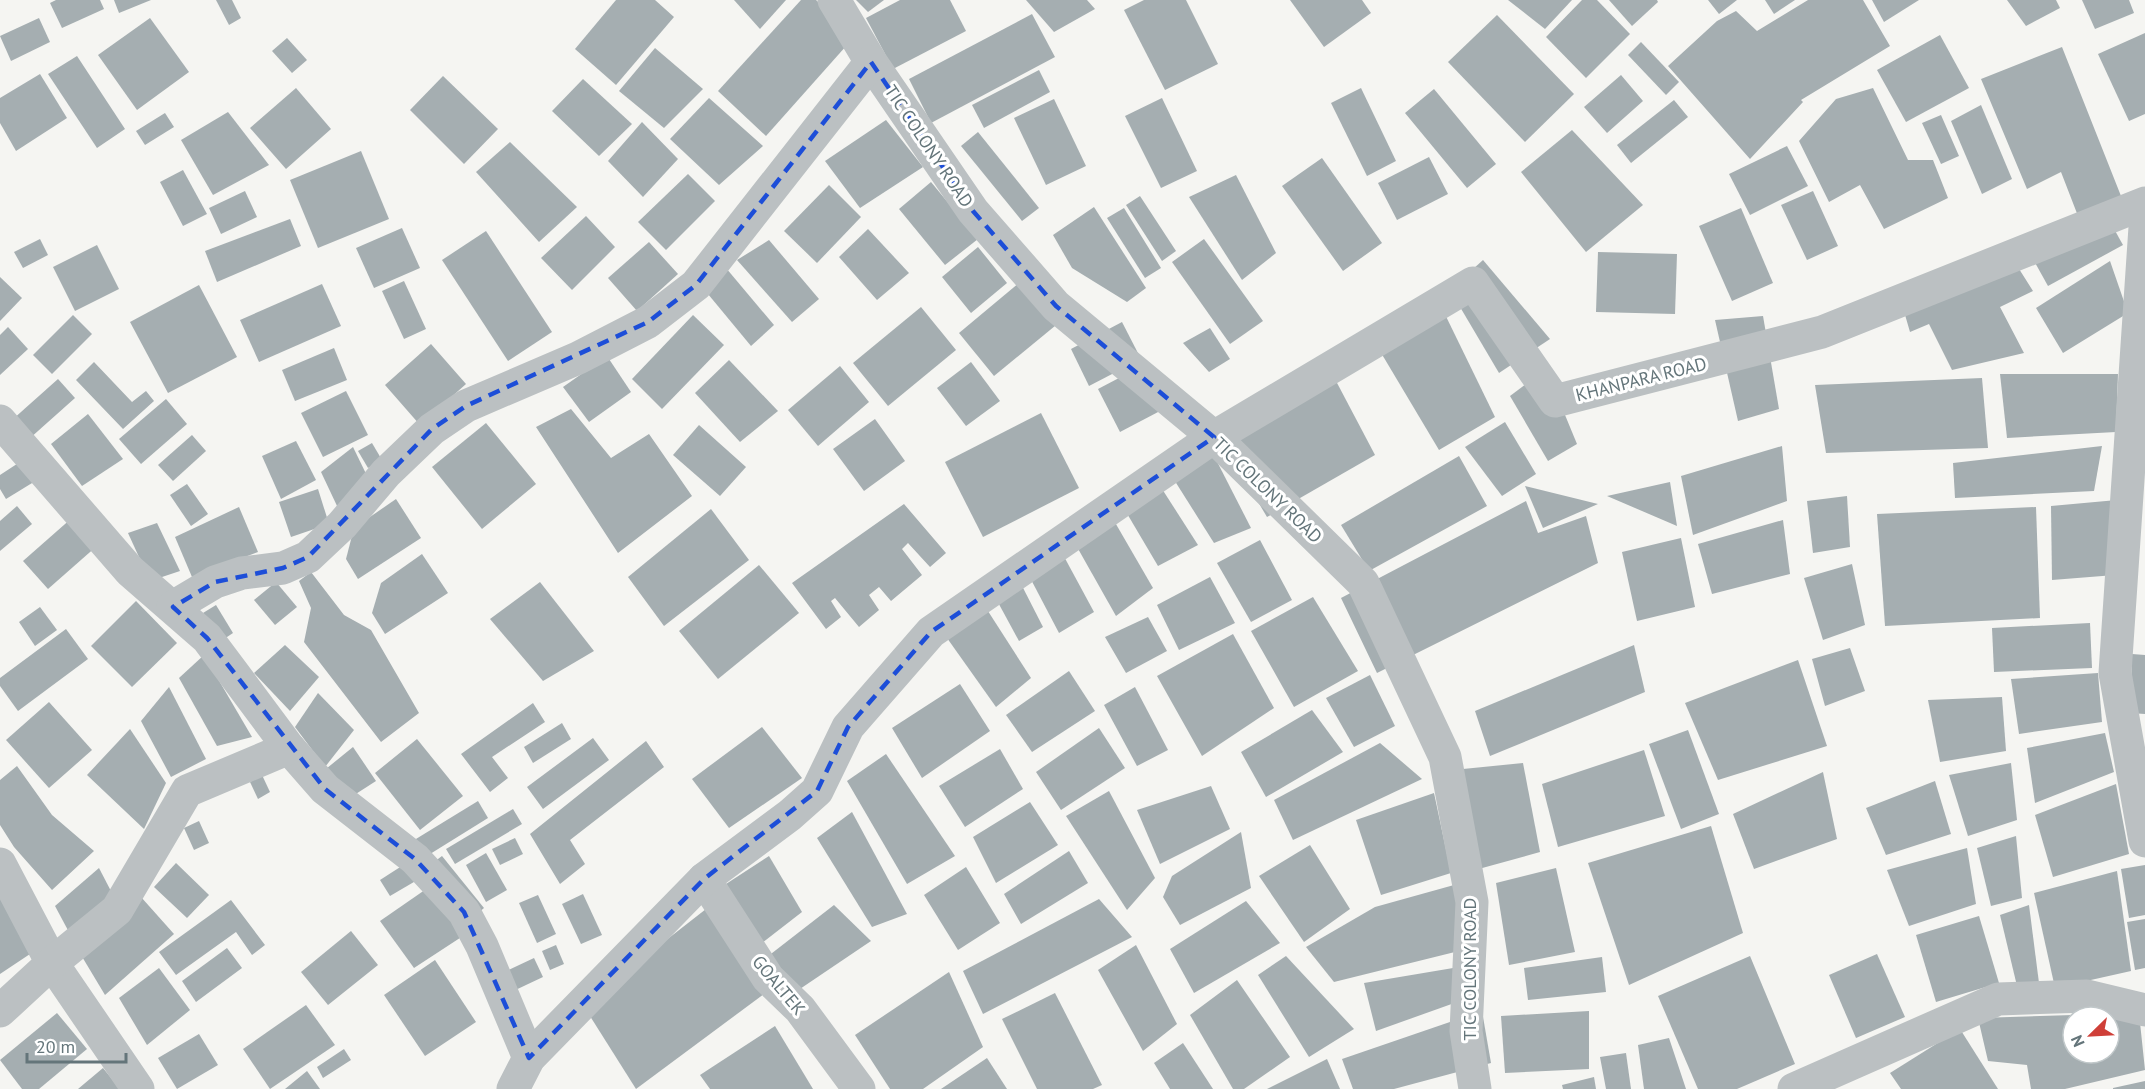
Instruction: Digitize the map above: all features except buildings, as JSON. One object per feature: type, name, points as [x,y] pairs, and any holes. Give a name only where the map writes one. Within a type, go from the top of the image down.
[{"type":"street","name":"TIC COLONY ROAD","points":[[834,0],[871,62],[973,211],[1056,306],[1214,437],[1363,583],[1445,757],[1472,902],[1466,1031],[1475,1089]]},
{"type":"street","points":[[173,608],[215,582],[242,573],[283,568],[308,557],[342,525],[386,473],[432,429],[466,406],[578,358],[648,322],[696,285],[871,62]]},
{"type":"street","name":"KHANPARA ROAD","points":[[1214,437],[1473,283],[1555,401],[1822,332],[2145,203]]},
{"type":"street","points":[[2145,227],[2115,673],[2145,841]]},
{"type":"street","points":[[0,421],[130,571],[207,638],[289,748],[325,789],[415,859],[464,912],[482,945],[529,1058]]},
{"type":"street","points":[[513,1089],[529,1058],[704,879],[790,815],[817,791],[849,728],[931,632],[1214,437]]},
{"type":"street","points":[[0,1011],[52,963],[117,910],[187,792],[289,748]]},
{"type":"street","points":[[0,864],[52,963],[138,1089]]},
{"type":"street","name":"GOALTEK","points":[[704,879],[768,978],[800,1010],[859,1089]]},
{"type":"street","points":[[1794,1089],[1998,999],[2087,996],[2145,1010]]},
{"type":"highlighted area","points":[[871,62],[973,211],[1056,306],[1214,437],[931,632],[848,727],[817,791],[704,879],[529,1058],[464,912],[415,859],[325,789],[207,638],[173,607],[215,582],[283,568],[308,557],[432,429],[466,406],[648,322],[696,285]]}]
